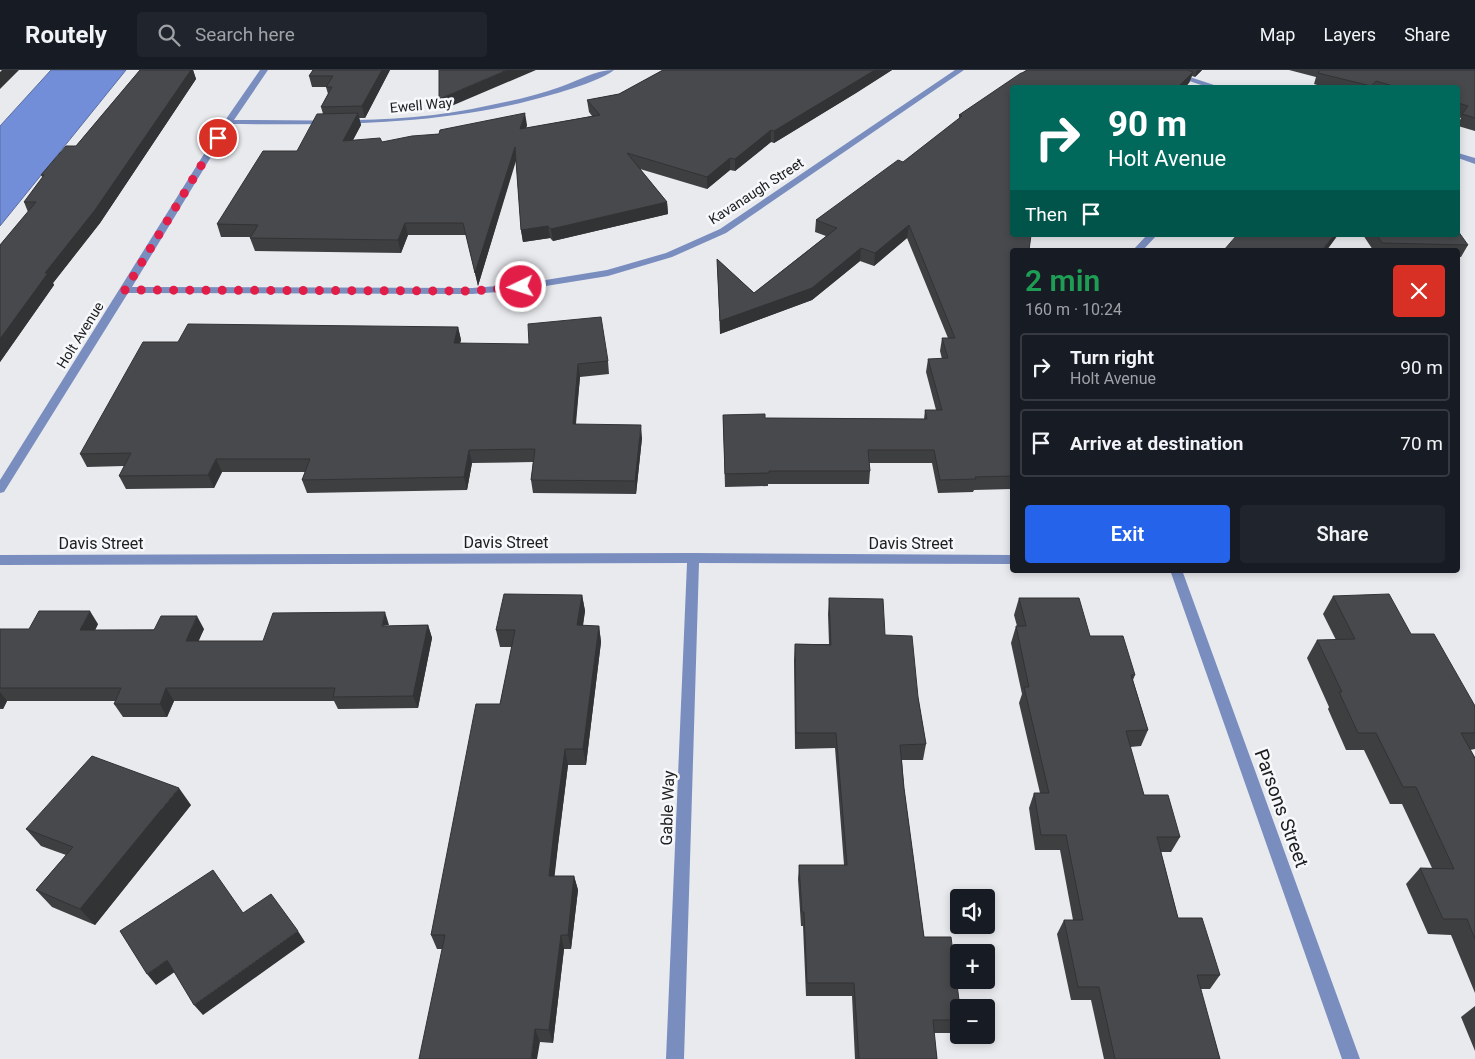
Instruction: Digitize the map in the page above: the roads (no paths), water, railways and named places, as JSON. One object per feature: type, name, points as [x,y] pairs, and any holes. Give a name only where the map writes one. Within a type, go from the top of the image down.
[{"type":"street","name":"Holt Avenue","points":[[0,489],[228,122],[264,70]]},
{"type":"street","name":"Ewell Way","points":[[228,122],[352,122],[436,118],[522,102],[566,89],[610,70]]},
{"type":"street","name":"Kavanaugh Street","points":[[125,290],[472,291],[521,287],[608,273],[669,255],[723,231],[960,70]]},
{"type":"street","points":[[1161,70],[1210,85]]},
{"type":"street","points":[[1460,156],[1475,160]]},
{"type":"street","points":[[1140,248],[1150,237]]},
{"type":"street","name":"Davis Street","points":[[0,560],[694,558],[1010,560]]},
{"type":"street","name":"Gable Way","points":[[675,1059],[694,558]]},
{"type":"street","name":"Parsons Street","points":[[1177,573],[1351,1059]]},
{"type":"water","points":[[51,70],[126,70],[0,226],[0,126]]}]
